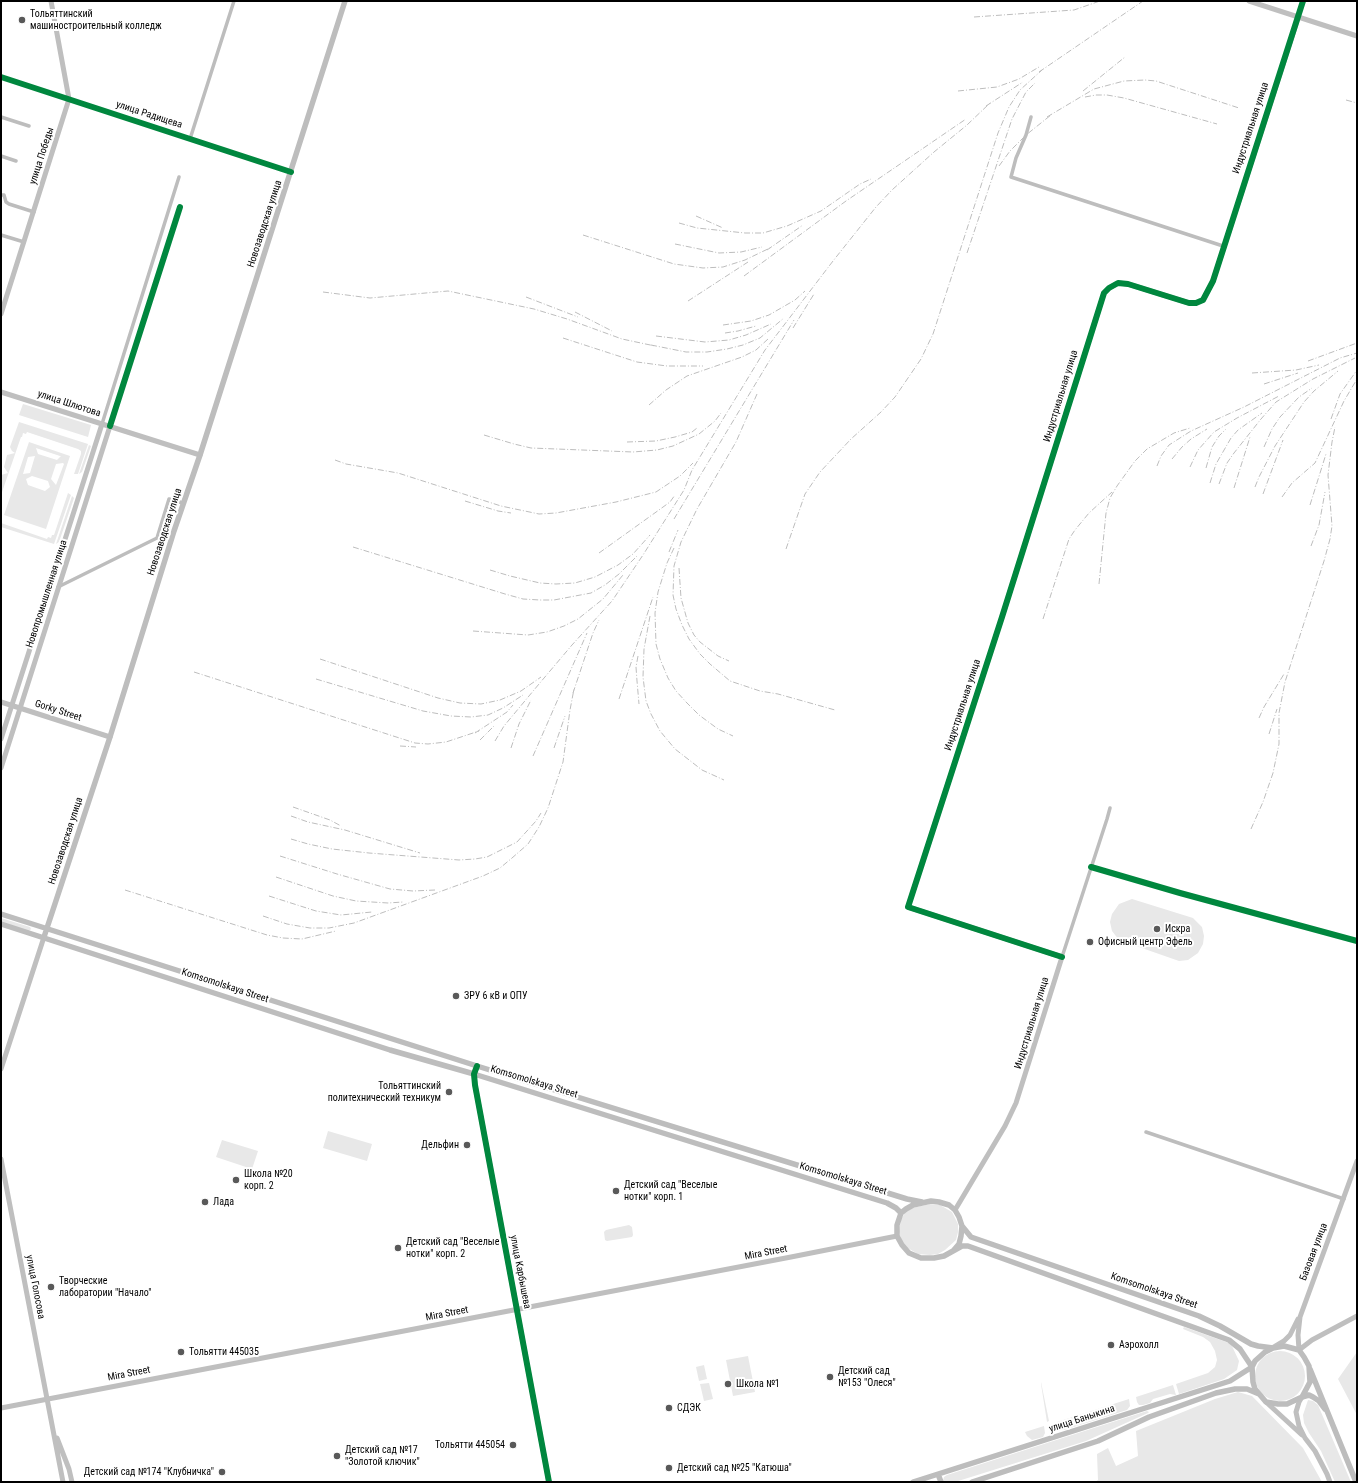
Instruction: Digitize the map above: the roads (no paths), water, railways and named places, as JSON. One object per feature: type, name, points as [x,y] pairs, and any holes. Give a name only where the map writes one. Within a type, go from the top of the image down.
[{"type":"main road","name":"улица Победы","points":[[1,314],[70,99],[51,1]]},
{"type":"main road","name":"Новозаводская улица","points":[[1,1069],[110,737],[183,503],[200,455],[345,1]]},
{"type":"main road","points":[[1249,1],[1357,36]]},
{"type":"main road","name":"Индустриальная улица","points":[[956,1210],[1005,1126],[1016,1103],[1062,957],[908,907],[1002,617],[1104,293],[1118,283],[1128,284],[1189,303],[1196,303],[1203,300],[1208,292],[1298,18]]},
{"type":"main road","name":"улица Шлютова","points":[[1,392],[200,455]]},
{"type":"main road","name":"Новопромышленная улица","points":[[1,739],[102,424]]},
{"type":"main road","name":"Новопромышленная улица","points":[[1,768],[110,426]]},
{"type":"main road","name":"Gorky Street","points":[[1,702],[110,737]]},
{"type":"main road","name":"Komsomolskaya Street","points":[[1,914],[477,1066],[907,1200],[922,1202]]},
{"type":"main road","name":"Komsomolskaya Street","points":[[1,924],[390,1050],[578,1106],[887,1203],[901,1213]]},
{"type":"main road","points":[[170,978],[173,968]]},
{"type":"main road","points":[[247,1003],[250,993]]},
{"type":"main road","points":[[474,1074],[477,1066]]},
{"type":"main road","name":"улица Карбышева","points":[[474,1074],[549,1482]]},
{"type":"main road","points":[[578,1106],[581,1098]]},
{"type":"main road","points":[[744,1158],[747,1149]]},
{"type":"main road","name":"улица Голосова","points":[[1,1159],[63,1482]]},
{"type":"main road","name":"Базовая улица","points":[[1298,1350],[1300,1317],[1357,1162]]},
{"type":"main road","points":[[922,1202],[939,1202],[949,1205],[956,1210],[962,1226],[959,1244],[953,1251],[944,1256],[921,1258],[909,1253],[897,1236],[897,1225],[901,1213],[906,1209],[922,1202]]},
{"type":"main road","name":"Komsomolskaya Street","points":[[962,1226],[971,1237],[1181,1310],[1220,1326],[1251,1344],[1273,1348]]},
{"type":"main road","name":"Mira Street","points":[[1,1408],[897,1236]]},
{"type":"main road","name":"Komsomolskaya Street","points":[[953,1251],[962,1246],[968,1246],[1217,1336],[1235,1343],[1243,1352],[1252,1367]]},
{"type":"main road","points":[[1298,1350],[1312,1340],[1357,1316]]},
{"type":"main road","points":[[1300,1317],[1290,1335],[1284,1341],[1260,1356],[1252,1367],[1253,1382],[1259,1394],[1266,1402],[1305,1438],[1315,1451],[1330,1482]]},
{"type":"main road","points":[[1217,1336],[1220,1332],[1220,1326]]},
{"type":"main road","points":[[1273,1348],[1284,1346],[1298,1350],[1309,1366],[1356,1482]]},
{"type":"main road","points":[[1305,1438],[1299,1426],[1296,1412],[1299,1402],[1310,1382],[1309,1366]]},
{"type":"main road","name":"улица Баныкина","points":[[913,1482],[1230,1381],[1252,1367]]},
{"type":"main road","points":[[972,1482],[1098,1441],[1149,1417],[1216,1393],[1235,1388],[1247,1389],[1259,1394]]},
{"type":"main road","points":[[1266,1402],[1287,1404],[1309,1395],[1319,1401],[1328,1414]]},
{"type":"main road","points":[[1145,1408],[1151,1411],[1149,1417]]},
{"type":"main road","name":"улица Голосова","points":[[51,1419],[69,1469],[72,1482]]},
{"type":"main road","points":[[60,1470],[66,1467],[69,1469]]},
{"type":"main road","points":[[938,1474],[941,1482]]},
{"type":"street","points":[[190,139],[234,1]]},
{"type":"street","name":"Индустриальная улица","points":[[1298,18],[1303,1]]},
{"type":"street","name":"улица Радищева","points":[[1,77],[291,172]]},
{"type":"street","points":[[1,117],[29,126]]},
{"type":"street","points":[[1031,117],[1026,135],[1016,158],[1012,177],[1223,246]]},
{"type":"street","points":[[1,156],[16,161]]},
{"type":"street","points":[[102,424],[179,177]]},
{"type":"street","points":[[2,195],[9,204],[34,212]]},
{"type":"street","points":[[110,426],[180,207]]},
{"type":"street","points":[[1,235],[24,242]]},
{"type":"street","points":[[58,587],[157,538],[169,499],[183,503]]},
{"type":"street","name":"Индустриальная улица","points":[[1062,957],[1108,819],[1110,808]]},
{"type":"street","points":[[1091,867],[1357,941]]},
{"type":"street","points":[[1146,1132],[1344,1199]]},
{"type":"railway","points":[[974,17],[1074,10],[1100,1]]},
{"type":"railway","points":[[1039,72],[1143,1]]},
{"type":"railway","points":[[1083,91],[1125,57]]},
{"type":"railway","points":[[958,91],[997,87],[1019,79],[1039,67]]},
{"type":"railway","points":[[786,549],[805,494],[820,472],[851,439],[895,397],[921,359],[933,334],[998,133],[1009,107],[1020,90],[1042,70]]},
{"type":"railway","points":[[1047,117],[1094,89],[1124,81],[1145,80],[1156,81],[1239,108]]},
{"type":"railway","points":[[986,106],[1023,82]]},
{"type":"railway","points":[[967,253],[1012,119],[1026,92],[1035,83]]},
{"type":"railway","points":[[1085,97],[1107,95],[1124,98],[1217,124]]},
{"type":"railway","points":[[1346,100],[1357,103]]},
{"type":"railway","points":[[495,741],[504,726],[539,684],[612,601],[684,490],[692,470],[765,350],[833,261],[876,207],[892,190],[990,103]]},
{"type":"railway","points":[[999,166],[1010,151],[1026,135],[1051,115]]},
{"type":"railway","points":[[744,276],[846,201],[966,119]]},
{"type":"railway","points":[[679,223],[697,228],[745,233],[763,233],[787,226],[821,211],[860,184],[871,179]]},
{"type":"railway","points":[[696,216],[723,228]]},
{"type":"railway","points":[[767,250],[803,225]]},
{"type":"railway","points":[[583,235],[674,264],[703,268],[723,267],[745,260],[772,247]]},
{"type":"railway","points":[[675,244],[719,253],[741,252],[762,247]]},
{"type":"railway","points":[[688,301],[748,262]]},
{"type":"railway","points":[[323,292],[370,298],[448,291],[534,309],[622,339],[655,346]]},
{"type":"railway","points":[[723,325],[751,321],[769,315],[795,300],[805,291]]},
{"type":"railway","points":[[793,328],[814,294]]},
{"type":"railway","points":[[526,297],[578,317]]},
{"type":"railway","points":[[575,312],[612,331]]},
{"type":"railway","points":[[651,345],[686,352],[707,352],[727,349],[743,345],[760,338],[784,318]]},
{"type":"railway","points":[[674,519],[794,320]]},
{"type":"railway","points":[[656,336],[705,342],[729,340],[746,335],[771,324]]},
{"type":"railway","points":[[725,333],[756,326]]},
{"type":"railway","points":[[563,338],[637,362],[667,366],[703,366]]},
{"type":"railway","points":[[649,405],[666,390],[687,376],[742,357],[756,350],[768,339]]},
{"type":"railway","points":[[1308,361],[1357,343]]},
{"type":"railway","points":[[1157,466],[1161,456],[1169,445],[1191,431],[1244,407],[1340,358],[1357,353]]},
{"type":"railway","points":[[1219,484],[1227,463],[1276,402],[1313,379],[1355,358]]},
{"type":"railway","points":[[1252,373],[1296,370],[1319,365]]},
{"type":"railway","points":[[1331,419],[1340,394],[1357,370]]},
{"type":"railway","points":[[1255,487],[1275,446],[1304,402],[1314,391],[1338,371]]},
{"type":"railway","points":[[1264,384],[1298,373]]},
{"type":"railway","points":[[1282,497],[1292,483],[1315,463],[1344,401],[1357,379]]},
{"type":"railway","points":[[1264,447],[1272,429],[1280,417],[1299,397],[1312,388]]},
{"type":"railway","points":[[757,394],[736,442],[697,509],[681,542],[674,566],[673,595],[676,609],[689,639],[700,654],[730,681],[760,691],[778,694],[835,710]]},
{"type":"railway","points":[[1190,467],[1198,450],[1214,432],[1279,396]]},
{"type":"railway","points":[[484,435],[531,448],[633,452],[657,450],[673,446],[699,434],[715,421],[721,413]]},
{"type":"railway","points":[[1210,483],[1216,464],[1231,438],[1238,430],[1262,413]]},
{"type":"railway","points":[[1251,829],[1263,802],[1273,773],[1279,744],[1279,713],[1285,682],[1330,539],[1332,526],[1328,475],[1335,427]]},
{"type":"railway","points":[[627,442],[656,441],[692,432],[697,428]]},
{"type":"railway","points":[[1099,584],[1106,513],[1110,498],[1135,461],[1147,449],[1174,433],[1190,428]]},
{"type":"railway","points":[[1172,459],[1191,439],[1207,429]]},
{"type":"railway","points":[[1206,468],[1212,447],[1219,436],[1226,429]]},
{"type":"railway","points":[[1234,488],[1250,437]]},
{"type":"railway","points":[[1263,494],[1283,440]]},
{"type":"railway","points":[[1310,505],[1326,454]]},
{"type":"railway","points":[[335,460],[346,464],[398,473],[501,506],[539,514],[556,513],[616,502],[656,492],[680,476],[693,463]]},
{"type":"railway","points":[[1043,619],[1069,539],[1089,513],[1112,492]]},
{"type":"railway","points":[[1311,546],[1319,525],[1325,492]]},
{"type":"railway","points":[[599,553],[670,502],[675,495]]},
{"type":"railway","points":[[465,501],[498,511],[511,513]]},
{"type":"railway","points":[[669,552],[678,530]]},
{"type":"railway","points":[[490,570],[540,583],[575,583],[595,577],[618,565],[633,554],[650,535]]},
{"type":"railway","points":[[353,547],[505,594],[523,599],[540,600],[554,600],[591,593],[605,585],[619,574],[637,556]]},
{"type":"railway","points":[[674,548],[667,563],[658,592],[655,613],[656,644],[660,659],[668,678],[676,691],[687,703],[699,715],[718,729],[733,736]]},
{"type":"railway","points":[[679,568],[681,598],[688,623],[694,635],[700,642],[718,656],[729,661]]},
{"type":"railway","points":[[473,631],[528,635],[547,632],[564,626],[578,619],[603,599],[623,575]]},
{"type":"railway","points":[[619,699],[653,597]]},
{"type":"railway","points":[[650,616],[644,649],[643,677],[646,701],[651,714],[660,731],[675,749],[702,770],[724,780]]},
{"type":"railway","points":[[573,693],[593,633],[599,620]]},
{"type":"railway","points":[[533,756],[587,633]]},
{"type":"railway","points":[[638,656],[636,667],[639,704]]},
{"type":"railway","points":[[320,659],[438,698],[460,703],[481,704],[500,700],[521,691],[541,677]]},
{"type":"railway","points":[[194,672],[415,743],[428,744],[446,742],[479,731]]},
{"type":"railway","points":[[1259,718],[1284,674]]},
{"type":"railway","points":[[316,679],[423,711],[451,716],[471,717],[488,715],[503,708],[523,695]]},
{"type":"railway","points":[[263,916],[287,924],[310,928],[329,928],[354,923],[483,876],[500,868],[528,844],[539,827],[548,808],[563,762],[574,689]]},
{"type":"railway","points":[[511,748],[519,724],[531,700]]},
{"type":"railway","points":[[475,733],[507,712],[513,705]]},
{"type":"railway","points":[[1269,734],[1277,709]]},
{"type":"railway","points":[[554,748],[565,716]]},
{"type":"railway","points":[[480,740],[494,726]]},
{"type":"railway","points":[[400,746],[416,747]]},
{"type":"railway","points":[[293,807],[330,820],[341,826]]},
{"type":"railway","points":[[291,839],[332,849],[459,860],[475,859],[487,857],[517,842],[536,821],[541,813]]},
{"type":"railway","points":[[291,816],[308,822],[345,830],[420,853]]},
{"type":"railway","points":[[280,856],[390,889],[413,891],[435,890]]},
{"type":"railway","points":[[276,877],[333,896],[356,901],[388,903],[403,902]]},
{"type":"railway","points":[[125,890],[267,935],[302,939],[336,931]]},
{"type":"railway","points":[[269,896],[316,911],[341,915],[372,912]]},
{"type":"place","name":"Тольяттинский машиностроительный колледж","points":[[22,20]]},
{"type":"place","name":"Искра","points":[[1157,929]]},
{"type":"place","name":"Офисный центр Эфель","points":[[1090,942]]},
{"type":"place","name":"ЗРУ 6 кВ и ОПУ","points":[[456,996]]},
{"type":"place","name":"Тольяттинский политехнический техникум","points":[[449,1092]]},
{"type":"place","name":"Дельфин","points":[[467,1145]]},
{"type":"place","name":"Школа №20 корп. 2","points":[[236,1180]]},
{"type":"place","name":"Детский сад \"Веселые нотки\" корп. 1","points":[[616,1191]]},
{"type":"place","name":"Лада","points":[[205,1202]]},
{"type":"place","name":"Детский сад \"Веселые нотки\" корп. 2","points":[[398,1248]]},
{"type":"place","name":"Творческие лаборатории \"Начало\"","points":[[51,1287]]},
{"type":"place","name":"Аэрохолл","points":[[1111,1345]]},
{"type":"place","name":"Тольятти 445035","points":[[181,1352]]},
{"type":"place","name":"Детский сад №153 \"Олеся\"","points":[[830,1377]]},
{"type":"place","name":"Школа №1","points":[[728,1384]]},
{"type":"place","name":"СДЭК","points":[[669,1408]]},
{"type":"place","name":"Тольятти 445054","points":[[513,1445]]},
{"type":"place","name":"Детский сад №17 \"Золотой ключик\"","points":[[337,1456]]},
{"type":"place","name":"Детский сад №25 \"Катюша\"","points":[[669,1468]]},
{"type":"place","name":"Детский сад №174 \"Клубничка\"","points":[[222,1472]]}]
